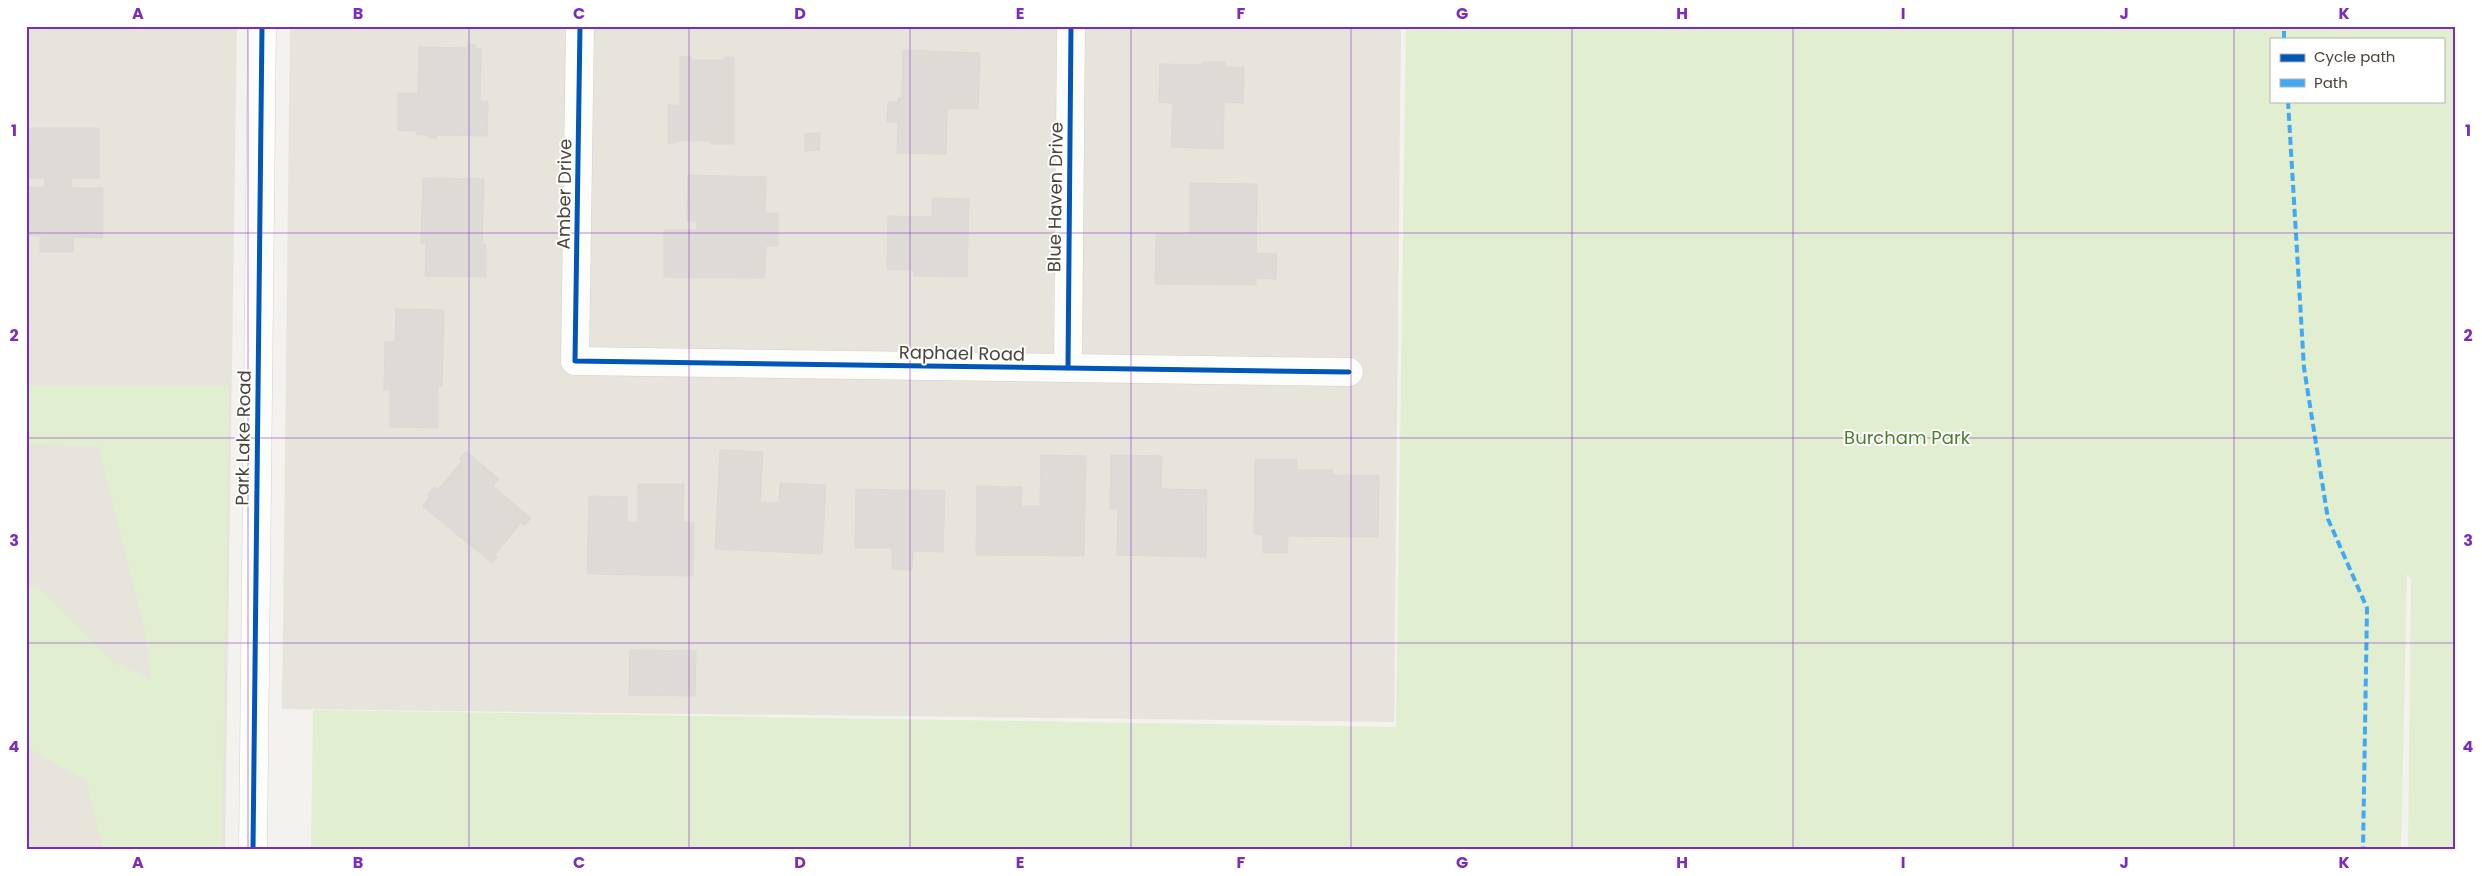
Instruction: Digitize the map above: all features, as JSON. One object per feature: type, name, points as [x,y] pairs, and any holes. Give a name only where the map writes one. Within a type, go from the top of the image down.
[{"type":"street","name":"Park Lake Road","points":[[253,850],[262,26]]},
{"type":"street","name":"Amber Drive","points":[[575,361],[580,26]]},
{"type":"street","name":"Blue Haven Drive","points":[[1068,368],[1071,26]]},
{"type":"street","name":"Raphael Road","points":[[575,361],[1349,372]]},
{"type":"shaded area","points":[[26,26],[237,26],[225,850],[26,850]]},
{"type":"shaded area","points":[[290,26],[1401,26],[1394,722],[282,709]]},
{"type":"green space","name":"Burcham Park","points":[[1406,26],[2456,26],[2456,850],[2408,850],[2411,579],[2407,574],[2401,850],[311,850],[313,710],[1396,727]]},
{"type":"green space","points":[[26,386],[229,386],[222,850],[103,850],[86,781],[26,747],[26,586],[38,587],[113,662],[151,679],[144,625],[98,446],[26,444]]},
{"type":"building","points":[[468,44],[476,45],[476,49],[481,49],[480,101],[488,101],[487,136],[437,135],[437,138],[428,138],[428,135],[417,135],[417,131],[398,130],[398,93],[418,93],[419,47],[467,48]]},
{"type":"building","points":[[903,50],[980,53],[978,109],[947,109],[946,154],[897,153],[898,122],[887,122],[888,102],[898,102],[898,98],[902,98]]},
{"type":"building","points":[[680,56],[691,57],[691,60],[725,60],[725,57],[734,57],[734,144],[711,144],[711,141],[676,141],[676,143],[668,143],[668,105],[680,105]]},
{"type":"building","points":[[1202,62],[1225,62],[1225,67],[1244,67],[1243,103],[1224,102],[1223,149],[1171,147],[1173,103],[1159,102],[1160,64],[1202,65]]},
{"type":"building","points":[[27,128],[99,128],[99,178],[71,178],[72,188],[103,188],[103,238],[74,237],[73,252],[40,252],[40,236],[26,236],[26,187],[45,187],[45,178],[27,178]]},
{"type":"building","points":[[820,133],[820,150],[805,151],[805,134]]},
{"type":"building","points":[[688,175],[766,177],[765,213],[778,213],[778,246],[766,246],[765,278],[664,277],[664,230],[697,230],[697,221],[687,221]]},
{"type":"building","points":[[423,178],[484,179],[482,244],[486,244],[486,277],[425,276],[426,244],[421,244]]},
{"type":"building","points":[[1190,183],[1257,184],[1256,253],[1277,254],[1276,279],[1256,278],[1256,285],[1155,284],[1156,234],[1190,234]]},
{"type":"building","points":[[932,198],[969,199],[967,277],[914,276],[914,270],[887,269],[888,216],[932,217]]},
{"type":"building","points":[[396,309],[444,310],[442,386],[438,386],[438,428],[390,427],[390,390],[384,390],[385,342],[395,342]]},
{"type":"building","points":[[720,450],[763,452],[760,502],[779,503],[780,483],[826,485],[822,554],[715,549]]},
{"type":"building","points":[[466,451],[499,479],[493,486],[531,518],[525,525],[521,523],[495,555],[497,557],[492,563],[422,506],[430,497],[428,494],[434,487],[438,490],[462,461],[459,459]]},
{"type":"building","points":[[1041,455],[1086,456],[1084,556],[976,555],[977,486],[1022,487],[1021,506],[1040,506]]},
{"type":"building","points":[[1111,455],[1162,456],[1161,489],[1207,490],[1206,557],[1117,555],[1118,509],[1110,509]]},
{"type":"building","points":[[1255,459],[1297,459],[1297,470],[1333,470],[1333,475],[1379,475],[1378,537],[1288,536],[1287,553],[1263,553],[1263,535],[1254,534]]},
{"type":"building","points":[[638,484],[684,484],[683,522],[694,522],[693,576],[587,574],[589,496],[627,497],[627,522],[638,522]]},
{"type":"building","points":[[856,489],[945,491],[943,552],[913,551],[912,570],[892,569],[892,548],[855,548]]},
{"type":"building","points":[[630,650],[696,651],[695,696],[629,695]]},
{"type":"marked path","points":[[2284,26],[2284,38]]},
{"type":"marked path","points":[[2288,102],[2304,368],[2328,519],[2367,608],[2363,850]]},
{"type":"cycle path","points":[[253,850],[262,26]]},
{"type":"cycle path","points":[[580,26],[575,361],[1349,372]]},
{"type":"cycle path","points":[[1068,368],[1071,26]]}]
